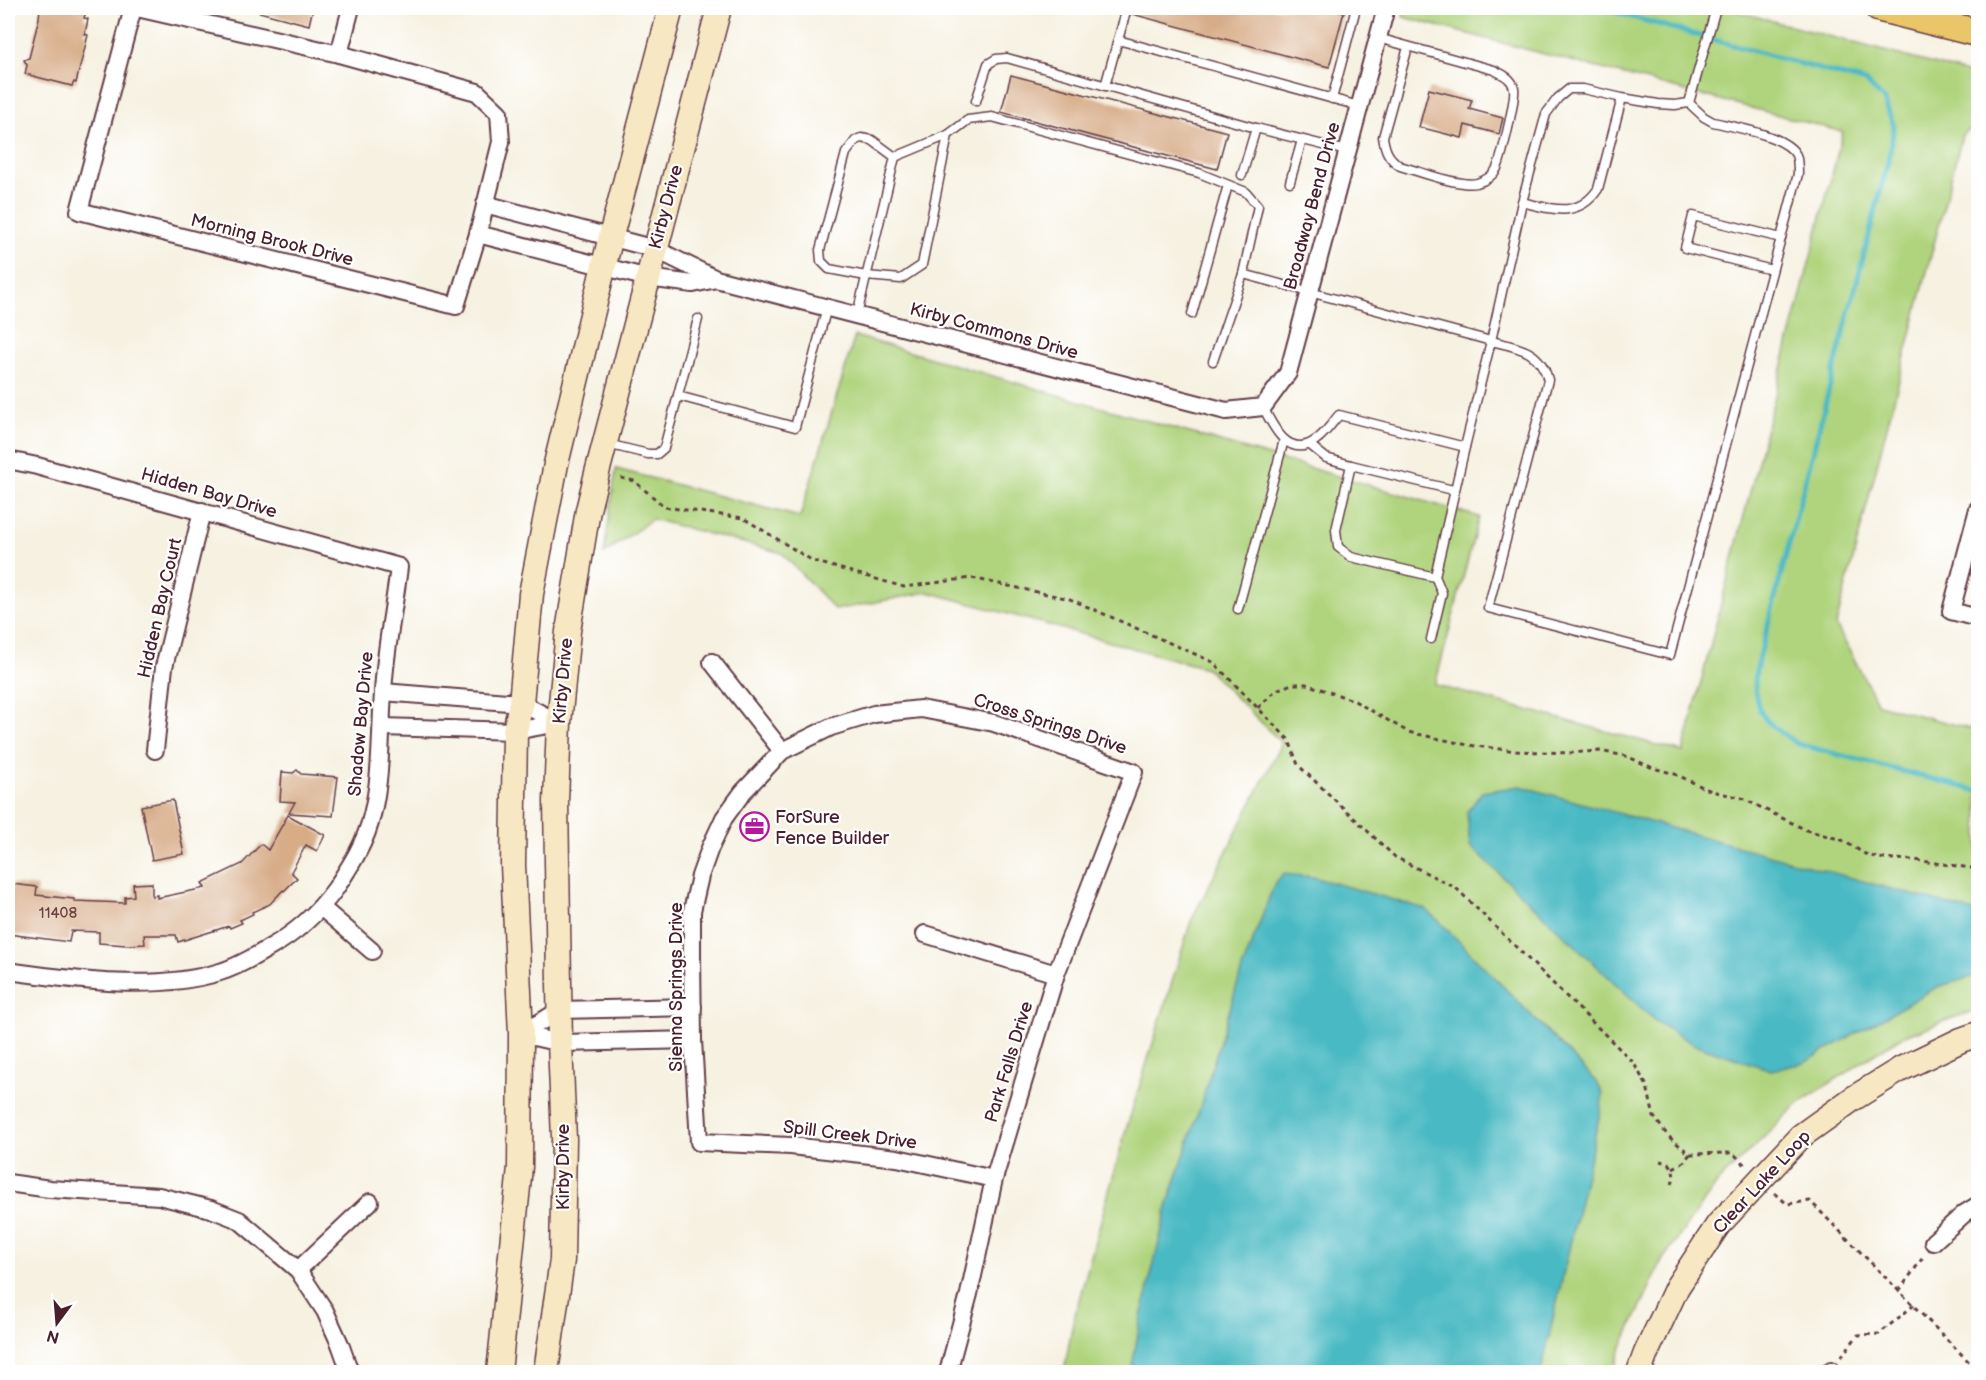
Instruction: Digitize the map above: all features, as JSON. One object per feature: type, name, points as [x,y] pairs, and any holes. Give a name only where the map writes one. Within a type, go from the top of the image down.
[{"type":"main road","points":[[499,1372],[520,1167],[521,1034],[513,865],[515,731],[521,703],[531,594],[554,474],[611,237],[671,8]]},
{"type":"main road","name":"Kirby Drive","points":[[546,1372],[562,1260],[564,1139],[556,801],[559,723],[570,620],[588,510],[719,8]]},
{"type":"main road","points":[[1879,8],[1978,33]]},
{"type":"main road","name":"Clear Lake Loop","points":[[1639,1372],[1677,1287],[1718,1225],[1802,1136],[1854,1098],[1901,1069],[1978,1034]]},
{"type":"street","name":"Morning Brook Drive","points":[[133,8],[79,211],[456,306],[478,234]]},
{"type":"street","points":[[137,8],[339,54],[477,92],[499,113],[501,142],[478,234]]},
{"type":"street","points":[[339,54],[351,8]]},
{"type":"street","name":"Broadway Bend Drive","points":[[1263,407],[1288,373],[1386,8]]},
{"type":"street","name":"Kirby Commons Drive","points":[[485,204],[655,249],[716,279],[827,308],[1226,411],[1263,407]]},
{"type":"street","name":"Kirby Commons Drive","points":[[478,234],[648,278],[693,284],[716,279]]},
{"type":"street","name":"Hidden Bay Drive","points":[[8,460],[202,511],[399,567]]},
{"type":"street","points":[[1978,509],[1951,611],[1978,618]]},
{"type":"street","name":"Hidden Bay Court","points":[[155,750],[164,667],[202,511]]},
{"type":"street","name":"Shadow Bay Drive","points":[[8,971],[142,982],[183,980],[203,976],[221,972],[255,957],[287,938],[322,908],[350,866],[368,830],[372,814],[377,785],[387,649],[399,567]]},
{"type":"street","points":[[712,662],[782,751]]},
{"type":"street","points":[[383,693],[521,703],[559,723]]},
{"type":"street","name":"Cross Springs Drive","points":[[782,751],[831,727],[874,714],[921,709],[994,723],[1134,772]]},
{"type":"street","points":[[382,727],[515,731],[559,723]]},
{"type":"street","name":"Sienna Springs Drive","points":[[699,1142],[693,1040],[693,911],[700,876],[724,818],[743,792],[782,751]]},
{"type":"street","name":"Park Falls Drive","points":[[948,1372],[969,1294],[993,1179],[1056,974],[1134,772]]},
{"type":"street","points":[[322,908],[372,951]]},
{"type":"street","points":[[925,934],[1056,974]]},
{"type":"street","points":[[521,1034],[560,1010],[693,1007]]},
{"type":"street","points":[[521,1034],[560,1043],[693,1040]]},
{"type":"street","name":"Spill Creek Drive","points":[[699,1142],[791,1146],[897,1158],[993,1179]]},
{"type":"street","points":[[8,1183],[50,1189],[159,1196],[212,1209],[239,1220],[298,1270],[325,1311],[350,1372]]},
{"type":"street","points":[[298,1270],[370,1202]]},
{"type":"street","points":[[1934,1242],[1978,1204]]},
{"type":"lane","points":[[1106,86],[1127,8]]},
{"type":"lane","points":[[1332,99],[1356,8]]},
{"type":"lane","points":[[1689,103],[1716,8]]},
{"type":"lane","points":[[1378,38],[1494,70],[1506,76],[1514,87],[1514,100],[1497,169],[1486,179],[1476,183],[1462,183],[1400,166],[1391,160],[1384,148],[1383,137],[1408,47]]},
{"type":"lane","points":[[1118,40],[1359,106]]},
{"type":"lane","points":[[976,101],[988,64],[996,59],[1007,58],[1256,128],[1347,151]]},
{"type":"lane","points":[[1431,639],[1442,593],[1435,577],[1453,490],[1491,340],[1522,202],[1546,114],[1558,98],[1569,89],[1583,89],[1658,104],[1689,103]]},
{"type":"lane","points":[[1522,202],[1555,210],[1569,210],[1591,199],[1598,189],[1622,98]]},
{"type":"lane","points":[[1243,274],[1522,348],[1536,357],[1545,368],[1548,380],[1488,608],[1670,655],[1798,174],[1797,156],[1788,146],[1772,138],[1713,122],[1689,103]]},
{"type":"lane","points":[[896,157],[948,135],[968,120],[992,117],[1199,173],[1246,192],[1258,206],[1243,274],[1213,361]]},
{"type":"lane","points":[[1242,175],[1256,128]]},
{"type":"lane","points":[[896,157],[872,140],[861,138],[856,140],[846,153],[820,250],[821,261],[829,269],[866,276],[901,279],[922,265],[948,135]]},
{"type":"lane","points":[[1290,182],[1302,140]]},
{"type":"lane","points":[[857,315],[896,157]]},
{"type":"lane","points":[[1192,314],[1228,185]]},
{"type":"lane","points":[[1772,270],[1685,248],[1693,216],[1781,238]]},
{"type":"lane","points":[[678,396],[795,427],[827,308]]},
{"type":"lane","points":[[606,444],[648,454],[657,454],[664,448],[698,319]]},
{"type":"lane","points":[[1263,407],[1276,433],[1284,441],[1297,445],[1310,445],[1319,439],[1339,415],[1465,447]]},
{"type":"lane","points":[[1238,609],[1284,441]]},
{"type":"lane","points":[[1310,445],[1326,458],[1453,490]]},
{"type":"lane","points":[[1352,465],[1336,530],[1338,547],[1351,557],[1435,577]]},
{"type":"path","points":[[621,478],[634,481],[665,507],[743,518],[813,561],[904,588],[971,578],[1070,599],[1213,662],[1289,740],[1298,765],[1395,857],[1456,888],[1633,1062],[1647,1086],[1654,1117],[1668,1136],[1690,1154],[1730,1153],[1751,1170]]},
{"type":"path","points":[[1258,708],[1276,690],[1292,684],[1306,684],[1353,700],[1408,732],[1468,745],[1516,751],[1569,753],[1599,751],[1626,756],[1653,768],[1675,774],[1711,791],[1742,798],[1806,830],[1842,840],[1865,854],[1878,858],[1914,860],[1978,869]]},
{"type":"path","points":[[1673,1168],[1684,1162],[1690,1154]]},
{"type":"path","points":[[1659,1161],[1665,1161],[1673,1168],[1674,1179],[1670,1188]]},
{"type":"path","points":[[1774,1192],[1787,1204],[1810,1201],[1978,1371]]},
{"type":"path","points":[[1899,1291],[1934,1242]]},
{"type":"path","points":[[1830,1371],[1858,1335],[1879,1334],[1914,1305]]},
{"type":"green space","points":[[1405,8],[1724,8],[1978,76],[1978,124],[1962,135],[1836,625],[1878,704],[1978,731],[1978,1009],[1901,1037],[1799,1103],[1718,1182],[1663,1259],[1620,1351],[1613,1372],[1064,1372],[1073,1322],[1125,1133],[1191,921],[1282,743],[1206,668],[928,592],[835,610],[782,553],[652,519],[604,554],[616,469],[800,517],[855,336],[1479,517],[1435,685],[1683,752],[1843,132],[1403,17]]},
{"type":"water","points":[[1520,786],[1978,913],[1978,975],[1937,987],[1804,1063],[1771,1070],[1693,1044],[1655,1021],[1470,846],[1467,812],[1482,792]]},
{"type":"water","points":[[1283,874],[1313,877],[1425,909],[1597,1082],[1603,1094],[1600,1113],[1541,1372],[1131,1372],[1141,1317],[1168,1204],[1242,969],[1274,885]]},
{"type":"building","points":[[40,8],[87,8],[84,18],[88,19],[85,34],[88,35],[76,83],[74,82],[72,86],[25,74],[27,65],[24,60],[29,58]]},
{"type":"building","points":[[259,8],[313,8],[309,25],[259,12]]},
{"type":"building","points":[[1133,8],[1328,8],[1344,12],[1329,67],[1132,14]]},
{"type":"building","points":[[1011,75],[1227,132],[1217,169],[1001,112]]},
{"type":"building","points":[[1429,89],[1472,100],[1469,109],[1503,118],[1499,134],[1465,125],[1462,138],[1419,127]]},
{"type":"building","points":[[297,770],[301,774],[338,777],[333,816],[289,813],[295,802],[280,801],[282,772],[293,773]]},
{"type":"building","points":[[173,800],[184,854],[152,860],[141,806]]},
{"type":"building","points":[[288,815],[325,835],[317,851],[306,845],[291,872],[297,878],[270,904],[240,920],[242,923],[178,942],[176,935],[144,935],[145,944],[127,945],[99,943],[99,932],[71,931],[69,942],[8,934],[8,894],[11,895],[12,884],[37,887],[36,895],[74,899],[74,901],[125,903],[125,897],[134,896],[133,884],[152,883],[152,896],[157,895],[157,898],[205,888],[202,883],[242,864],[261,844],[268,850]]},
{"type":"waterway","points":[[1600,8],[1866,82],[1884,100],[1894,126],[1889,158],[1756,671],[1756,697],[1758,707],[1769,722],[1798,744],[1978,791]]},
{"type":"place","name":"ForSure Fence Builder","points":[[754,827]]}]
